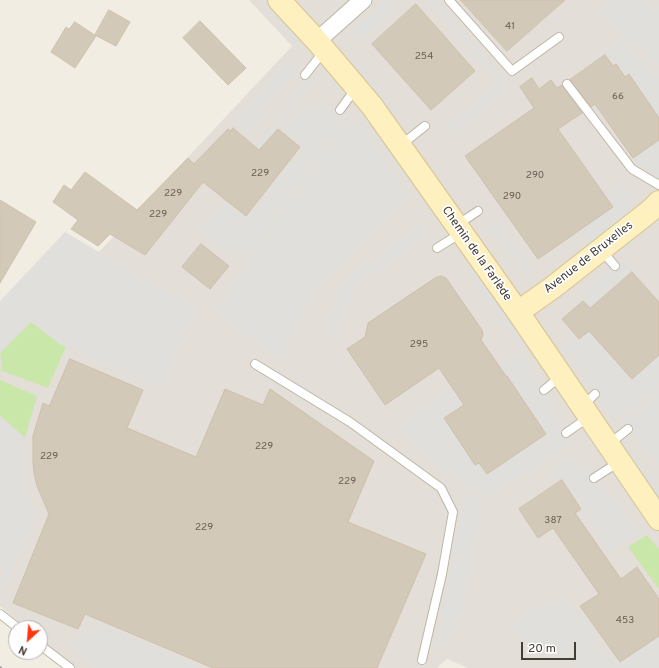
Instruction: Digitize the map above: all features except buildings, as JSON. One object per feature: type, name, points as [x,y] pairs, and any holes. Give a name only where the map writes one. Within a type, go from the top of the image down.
[{"type":"street","name":"Chemin de la Farlède","points":[[279,0],[321,46],[372,106],[562,376],[589,406],[614,453],[659,519]]},
{"type":"street","points":[[321,46],[363,0]]},
{"type":"street","name":"Avenue de Bruxelles","points":[[518,312],[601,250],[616,231],[654,210]]},
{"type":"lane","points":[[449,0],[512,71],[559,37]]},
{"type":"lane","points":[[306,75],[321,46]]},
{"type":"lane","points":[[567,84],[632,169],[659,185]]},
{"type":"lane","points":[[340,110],[356,87]]},
{"type":"lane","points":[[400,146],[425,126]]},
{"type":"lane","points":[[437,248],[478,211]]},
{"type":"lane","points":[[601,250],[615,266]]},
{"type":"lane","points":[[255,364],[350,422],[441,488],[453,512],[442,574],[422,660]]},
{"type":"lane","points":[[544,390],[562,376]]},
{"type":"lane","points":[[566,433],[589,406]]},
{"type":"lane","points":[[594,478],[614,453],[628,429]]},
{"type":"lane","points":[[0,614],[8,620]]},
{"type":"lane","points":[[48,651],[70,668]]},
{"type":"shaded area","points":[[249,0],[659,0],[659,668],[468,668],[447,659],[437,668],[74,668],[48,646],[48,620],[17,620],[0,606],[0,336],[102,249],[292,46]]},
{"type":"shaded area","points":[[256,0],[267,0],[302,38],[296,43]]},
{"type":"shaded area","points":[[384,0],[391,0],[396,5],[361,39],[352,30]]},
{"type":"shaded area","points":[[428,0],[438,0],[511,87],[455,134],[448,125],[498,83]]},
{"type":"shaded area","points":[[610,0],[646,0],[659,9],[659,65],[599,14]]},
{"type":"shaded area","points":[[619,37],[659,75],[659,118],[629,74],[604,52]]},
{"type":"shaded area","points":[[287,58],[299,69],[246,135],[233,125]]},
{"type":"shaded area","points":[[356,59],[397,114],[391,118],[350,64]]},
{"type":"shaded area","points":[[308,80],[313,85],[260,149],[256,145]]},
{"type":"shaded area","points":[[323,101],[342,120],[250,254],[221,248],[200,231],[224,200],[247,219],[304,145],[283,128],[303,107],[313,112]]},
{"type":"shaded area","points":[[363,108],[412,179],[407,182],[357,113]]},
{"type":"shaded area","points":[[352,111],[407,194],[352,256],[311,296],[279,359],[214,311]]},
{"type":"shaded area","points":[[659,140],[659,179],[633,158]]},
{"type":"shaded area","points":[[624,185],[631,202],[624,208],[628,215],[588,246],[577,232],[612,206],[605,196]]},
{"type":"shaded area","points":[[493,218],[533,269],[526,275],[485,225]]},
{"type":"shaded area","points":[[421,226],[430,236],[357,285],[334,337],[321,332],[344,279]]},
{"type":"shaded area","points":[[65,232],[198,310],[161,387],[60,344],[31,322],[0,353],[0,301]]},
{"type":"shaded area","points":[[622,261],[632,272],[590,308],[579,294]]},
{"type":"shaded area","points":[[474,266],[528,346],[521,350],[467,271]]},
{"type":"shaded area","points":[[589,331],[632,379],[659,355],[659,388],[615,421],[560,344],[573,333],[579,339]]},
{"type":"shaded area","points":[[521,355],[556,404],[549,410],[573,443],[485,497],[440,466],[398,426],[453,388],[464,405],[444,418],[475,465],[479,463],[487,474],[546,434],[498,365]]},
{"type":"shaded area","points":[[659,392],[659,464],[622,421]]},
{"type":"shaded area","points":[[0,416],[25,438],[20,465],[24,489],[36,514],[1,595]]},
{"type":"shaded area","points":[[631,449],[659,490],[659,494],[655,496],[626,453]]},
{"type":"shaded area","points":[[569,457],[578,469],[587,462],[639,534],[609,552],[562,481],[557,483],[550,472]]},
{"type":"shaded area","points":[[465,494],[484,501],[456,632],[435,652]]},
{"type":"shaded area","points":[[560,600],[582,615],[596,633],[594,648],[607,660],[620,662],[659,636],[659,668],[575,668],[506,629],[532,610]]},
{"type":"shaded area","points":[[102,626],[204,668],[99,668],[67,640]]},
{"type":"green space","points":[[31,322],[60,344],[66,346],[48,388],[0,370],[2,366],[0,353]]},
{"type":"green space","points":[[0,380],[37,396],[25,438],[0,416]]},
{"type":"green space","points":[[647,535],[659,549],[659,589],[628,547]]}]
